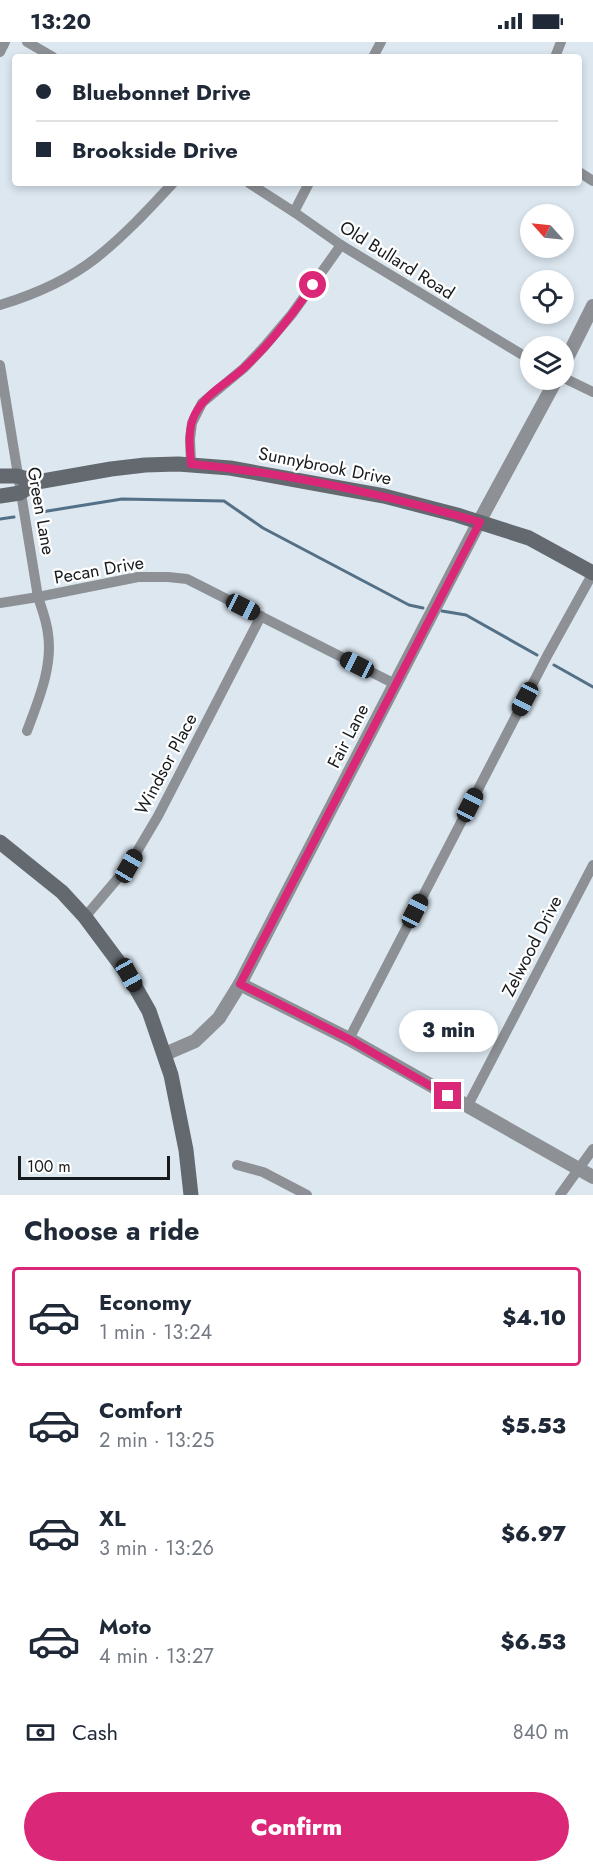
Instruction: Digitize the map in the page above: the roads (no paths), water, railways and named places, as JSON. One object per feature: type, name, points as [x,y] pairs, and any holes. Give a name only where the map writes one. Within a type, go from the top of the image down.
[{"type":"main road","name":"Sunnybrook Drive","points":[[0,496],[20,493],[37,482],[111,468],[191,464],[250,471],[384,496],[480,522],[529,538],[593,573]]},
{"type":"main road","name":"Sunnybrook Drive","points":[[0,476],[17,476],[37,482]]},
{"type":"main road","points":[[0,842],[62,892],[86,918],[129,975],[149,1011],[171,1075],[186,1150],[192,1195]]},
{"type":"street","points":[[0,52],[5,42]]},
{"type":"street","points":[[27,42],[48,54]]},
{"type":"street","points":[[0,305],[31,295],[95,258],[148,210],[169,186]]},
{"type":"street","name":"Old Bullard Road","points":[[254,186],[341,245],[520,353]]},
{"type":"street","points":[[294,212],[307,186]]},
{"type":"street","points":[[191,464],[192,423],[202,403],[244,368],[272,338],[341,245]]},
{"type":"street","points":[[574,344],[593,306]]},
{"type":"street","name":"Green Lane","points":[[0,365],[38,597],[48,635],[48,658],[43,685],[27,731]]},
{"type":"street","points":[[574,383],[593,392]]},
{"type":"street","name":"Fair Lane","points":[[165,1054],[195,1041],[219,1018],[240,984],[551,390]]},
{"type":"street","points":[[349,1039],[547,656],[593,573]]},
{"type":"street","name":"Pecan Drive","points":[[0,603],[138,577],[187,579],[395,684]]},
{"type":"street","name":"Windsor Place","points":[[86,918],[129,866],[158,816],[261,616]]},
{"type":"street","name":"Zelwood Drive","points":[[467,1107],[593,865]]},
{"type":"street","points":[[240,984],[349,1039],[593,1178]]},
{"type":"street","points":[[560,1195],[593,1149]]},
{"type":"street","points":[[237,1165],[263,1172],[307,1195]]},
{"type":"waterway","points":[[35,513],[122,499],[224,501],[263,528],[409,605],[423,608]]},
{"type":"waterway","points":[[0,519],[14,517]]},
{"type":"waterway","points":[[442,611],[466,615],[537,655]]},
{"type":"waterway","points":[[554,665],[593,687]]}]
